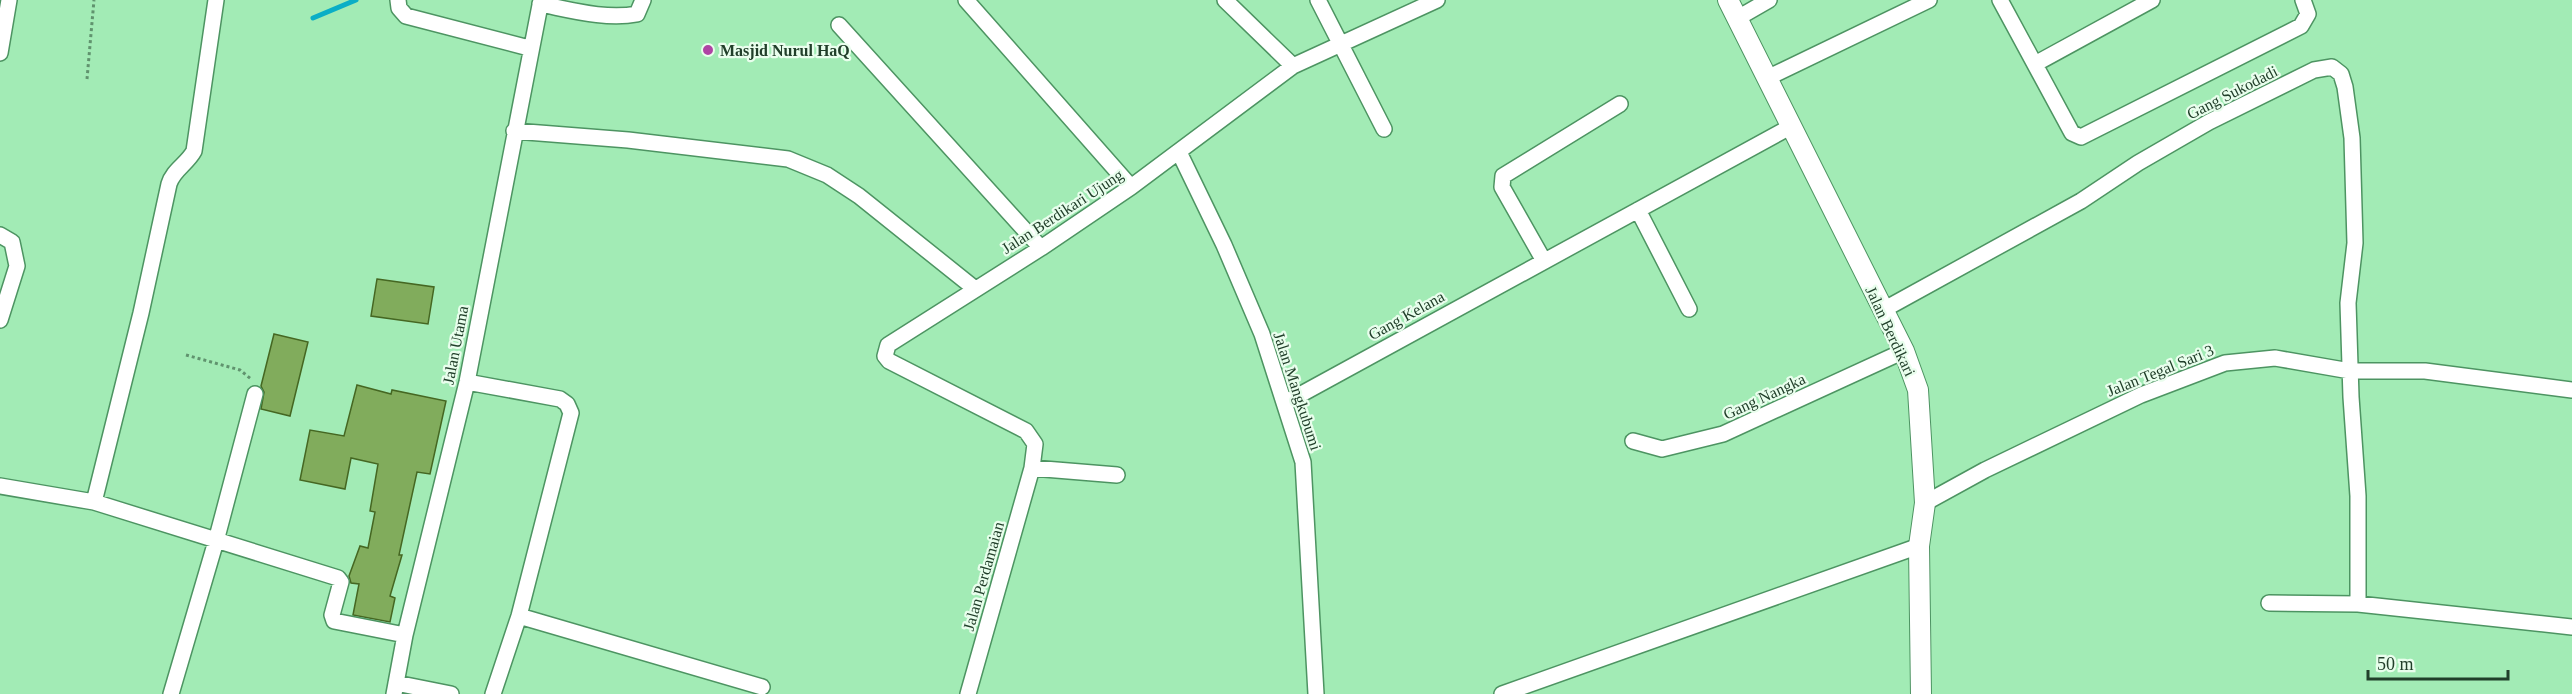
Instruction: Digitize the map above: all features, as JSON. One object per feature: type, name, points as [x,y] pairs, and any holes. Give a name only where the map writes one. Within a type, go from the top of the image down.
[{"type":"street","points":[[0,53],[9,0]]},
{"type":"street","points":[[94,502],[141,313],[171,176],[188,162],[194,151],[216,0]]},
{"type":"street","points":[[398,0],[399,8],[406,16],[530,48]]},
{"type":"street","points":[[540,2],[589,13],[630,15],[637,14],[643,0]]},
{"type":"street","points":[[966,0],[1131,187]]},
{"type":"street","points":[[1225,0],[1293,66]]},
{"type":"street","points":[[1318,0],[1384,129]]},
{"type":"street","name":"Jalan Berdikari Ujung","points":[[1032,468],[1035,444],[1026,431],[898,366],[885,356],[888,345],[974,288],[1041,248],[1131,187],[1293,66],[1437,0]]},
{"type":"street","name":"Jalan Berdikari","points":[[1728,0],[1904,351],[1918,390],[1925,502],[1919,546],[1921,694]]},
{"type":"street","points":[[1736,19],[1769,0]]},
{"type":"street","points":[[1767,78],[1929,0]]},
{"type":"street","points":[[2000,0],[2072,133],[2085,137],[2301,27],[2308,14],[2303,0]]},
{"type":"street","points":[[2035,64],[2152,0]]},
{"type":"street","name":"Jalan Utama","points":[[395,688],[405,635],[467,382],[540,2]]},
{"type":"street","points":[[839,25],[1041,248]]},
{"type":"street","name":"Gang Sukodadi","points":[[1883,310],[2081,201],[2138,163],[2209,122],[2314,70],[2332,67],[2341,74],[2345,87],[2352,138],[2355,243],[2348,303],[2349,371]]},
{"type":"street","points":[[1544,261],[1502,187],[1503,176],[1620,104]]},
{"type":"street","name":"Gang Kelana","points":[[1285,403],[1790,126]]},
{"type":"street","points":[[514,131],[628,140],[788,159],[827,175],[859,196],[974,288]]},
{"type":"street","name":"Jalan Mangkubumi","points":[[1179,152],[1258,324],[1303,462],[1316,694]]},
{"type":"street","points":[[1638,210],[1689,309]]},
{"type":"street","points":[[0,235],[12,242],[17,266],[0,320]]},
{"type":"street","name":"Gang Nangka","points":[[1633,441],[1662,449],[1722,435],[1904,351]]},
{"type":"street","name":"Jalan Tegal Sari 3","points":[[1925,502],[1984,470],[2141,395],[2224,363],[2275,358],[2349,371],[2425,371],[2572,390]]},
{"type":"street","points":[[2349,371],[2358,496],[2358,604]]},
{"type":"street","points":[[467,382],[560,399],[567,404],[571,413],[519,616],[492,694]]},
{"type":"street","points":[[171,694],[216,541],[255,394]]},
{"type":"street","points":[[1032,468],[1117,475]]},
{"type":"street","name":"Jalan Perdamaian","points":[[968,694],[1032,468]]},
{"type":"street","points":[[0,486],[94,502],[338,578],[341,582],[332,615],[334,621],[405,635]]},
{"type":"street","points":[[1503,694],[1919,546]]},
{"type":"street","points":[[2269,603],[2358,604],[2572,627]]},
{"type":"street","points":[[519,616],[762,687]]},
{"type":"street","points":[[395,688],[451,694]]},
{"type":"path","points":[[87,79],[94,0]]},
{"type":"path","points":[[186,355],[240,370],[253,381],[255,394]]},
{"type":"building","points":[[377,279],[434,287],[428,324],[371,316]]},
{"type":"building","points":[[274,334],[308,342],[290,416],[261,409],[264,392],[261,386]]},
{"type":"building","points":[[357,385],[391,394],[392,390],[446,401],[430,474],[417,472],[399,555],[402,555],[390,596],[395,598],[390,622],[353,615],[359,584],[351,583],[349,576],[360,546],[368,548],[375,512],[370,511],[378,464],[351,458],[345,489],[300,480],[310,430],[344,436]]},
{"type":"waterway","points":[[313,18],[356,0]]},
{"type":"place","name":"Masjid Nurul HaQ","points":[[708,50]]}]
